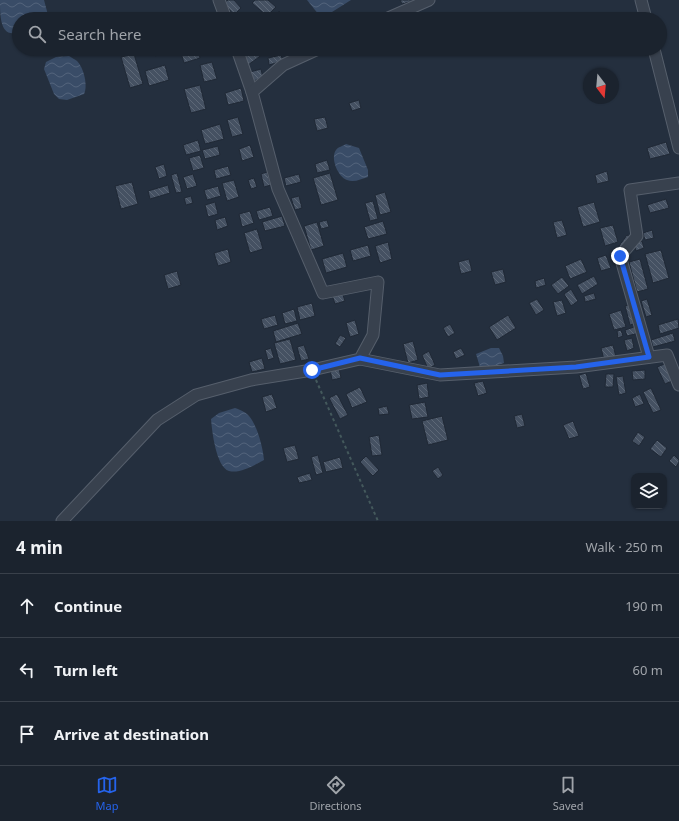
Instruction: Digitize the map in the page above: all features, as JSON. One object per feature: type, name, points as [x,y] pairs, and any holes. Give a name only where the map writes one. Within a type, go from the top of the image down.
[{"type":"street","points":[[219,0],[223,12]]},
{"type":"street","points":[[402,12],[429,0]]},
{"type":"street","points":[[641,0],[644,12]]},
{"type":"street","points":[[239,56],[252,92],[278,189],[323,293],[378,282],[373,335],[360,358]]},
{"type":"street","points":[[252,92],[283,65],[303,56]]},
{"type":"street","points":[[656,56],[679,148]]},
{"type":"street","points":[[649,357],[620,256],[637,236],[630,190],[679,183]]},
{"type":"street","points":[[62,521],[157,420],[196,395],[251,380],[312,370],[360,358],[440,375],[576,367],[667,355],[679,385]]},
{"type":"path","points":[[312,370],[378,521]]},
{"type":"water","points":[[0,0],[44,0],[47,12],[12,12],[12,33],[8,32],[2,25]]},
{"type":"water","points":[[307,0],[351,0],[332,12],[317,12]]},
{"type":"water","points":[[69,56],[77,61],[82,68],[86,86],[85,91],[84,94],[67,100],[59,99],[54,94],[44,69],[46,62],[56,57]]},
{"type":"water","points":[[346,144],[359,148],[368,170],[368,177],[350,181],[344,178],[338,171],[334,162],[334,153],[339,147]]},
{"type":"water","points":[[491,348],[499,348],[503,356],[504,363],[485,369],[480,367],[476,354]]},
{"type":"water","points":[[235,408],[244,412],[252,420],[260,441],[264,460],[247,468],[233,472],[225,468],[218,456],[211,419],[219,413]]},
{"type":"building","points":[[228,0],[234,0],[241,8],[237,12],[232,12],[224,3]]},
{"type":"building","points":[[255,0],[268,0],[276,7],[271,12],[262,12],[252,3]]},
{"type":"building","points":[[400,0],[417,0],[402,4]]},
{"type":"building","points":[[135,56],[143,84],[130,88],[121,57]]},
{"type":"building","points":[[182,56],[200,56],[200,58],[184,63]]},
{"type":"building","points":[[243,56],[260,56],[248,65],[242,57]]},
{"type":"building","points":[[281,56],[283,61],[269,65],[268,58]]},
{"type":"building","points":[[212,62],[217,79],[204,82],[200,65]]},
{"type":"building","points":[[165,65],[169,80],[149,86],[145,71]]},
{"type":"building","points":[[261,69],[263,78],[253,81],[250,72]]},
{"type":"building","points":[[200,85],[206,109],[191,113],[184,89]]},
{"type":"building","points":[[241,88],[244,101],[228,105],[225,93]]},
{"type":"building","points":[[359,100],[361,108],[352,111],[349,103]]},
{"type":"building","points":[[238,117],[243,134],[232,137],[227,120]]},
{"type":"building","points":[[325,117],[328,128],[317,131],[314,119]]},
{"type":"building","points":[[220,124],[224,139],[205,144],[201,130]]},
{"type":"building","points":[[198,140],[201,151],[186,155],[183,145]]},
{"type":"building","points":[[666,142],[670,154],[650,159],[647,148]]},
{"type":"building","points":[[250,145],[254,157],[242,161],[239,149]]},
{"type":"building","points":[[218,146],[220,155],[205,159],[202,150]]},
{"type":"building","points":[[200,155],[204,168],[193,171],[189,158]]},
{"type":"building","points":[[327,160],[330,170],[317,173],[315,164]]},
{"type":"building","points":[[164,164],[167,176],[159,179],[155,167]]},
{"type":"building","points":[[228,166],[231,175],[216,179],[214,170]]},
{"type":"building","points":[[607,171],[609,181],[597,184],[595,175]]},
{"type":"building","points":[[267,172],[271,185],[264,187],[261,174]]},
{"type":"building","points":[[177,173],[182,192],[176,193],[171,175]]},
{"type":"building","points":[[330,173],[338,200],[321,205],[313,178]]},
{"type":"building","points":[[193,174],[197,186],[187,189],[183,177]]},
{"type":"building","points":[[299,174],[301,182],[286,186],[284,178]]},
{"type":"building","points":[[254,178],[257,187],[251,189],[248,180]]},
{"type":"building","points":[[234,180],[239,197],[227,201],[222,183]]},
{"type":"building","points":[[132,182],[138,204],[121,209],[115,186]]},
{"type":"building","points":[[168,185],[170,193],[150,199],[148,191]]},
{"type":"building","points":[[218,186],[221,196],[207,200],[204,190]]},
{"type":"building","points":[[385,192],[391,212],[380,215],[375,195]]},
{"type":"building","points":[[191,196],[193,203],[186,205],[184,198]]},
{"type":"building","points":[[299,196],[302,208],[295,210],[291,198]]},
{"type":"building","points":[[666,199],[669,208],[650,213],[647,205]]},
{"type":"building","points":[[373,201],[378,219],[370,221],[365,203]]},
{"type":"building","points":[[215,202],[218,214],[208,217],[205,205]]},
{"type":"building","points":[[594,202],[600,222],[583,227],[577,207]]},
{"type":"building","points":[[270,207],[273,216],[259,220],[256,211]]},
{"type":"building","points":[[250,211],[254,223],[242,227],[239,214]]},
{"type":"building","points":[[282,216],[285,226],[265,231],[262,222]]},
{"type":"building","points":[[225,217],[228,226],[217,230],[215,220]]},
{"type":"building","points":[[327,220],[329,227],[321,229],[319,222]]},
{"type":"building","points":[[562,220],[567,235],[557,238],[553,222]]},
{"type":"building","points":[[383,221],[387,234],[368,239],[364,227]]},
{"type":"building","points":[[317,222],[324,246],[311,250],[304,226]]},
{"type":"building","points":[[613,225],[618,242],[605,246],[600,228]]},
{"type":"building","points":[[257,229],[263,249],[250,253],[244,233]]},
{"type":"building","points":[[652,230],[654,238],[645,240],[643,233]]},
{"type":"building","points":[[627,235],[631,237],[623,249],[619,246]]},
{"type":"building","points":[[642,241],[644,248],[636,251],[634,244]]},
{"type":"building","points":[[388,242],[392,259],[380,263],[375,246]]},
{"type":"building","points":[[368,245],[371,256],[353,261],[350,250]]},
{"type":"building","points":[[228,249],[231,262],[218,266],[214,253]]},
{"type":"building","points":[[661,250],[669,278],[653,283],[645,254]]},
{"type":"building","points":[[343,253],[347,267],[326,273],[322,259]]},
{"type":"building","points":[[606,255],[611,268],[601,271],[597,258]]},
{"type":"building","points":[[469,259],[472,271],[461,274],[458,262]]},
{"type":"building","points":[[581,259],[587,272],[570,279],[565,266]]},
{"type":"building","points":[[640,259],[648,289],[637,292],[629,262]]},
{"type":"building","points":[[503,269],[506,282],[495,285],[491,272]]},
{"type":"building","points":[[177,271],[181,285],[168,289],[164,275]]},
{"type":"building","points":[[594,276],[598,284],[582,294],[577,285]]},
{"type":"building","points":[[562,277],[569,286],[558,294],[551,285]]},
{"type":"building","points":[[544,278],[546,285],[536,288],[535,281]]},
{"type":"building","points":[[571,289],[578,301],[571,306],[564,294]]},
{"type":"building","points":[[342,292],[345,301],[335,304],[332,295]]},
{"type":"building","points":[[594,293],[596,299],[585,302],[584,296]]},
{"type":"building","points":[[537,299],[544,310],[536,315],[529,303]]},
{"type":"building","points":[[647,299],[652,315],[646,317],[641,301]]},
{"type":"building","points":[[562,300],[566,313],[557,316],[553,302]]},
{"type":"building","points":[[312,303],[315,316],[300,320],[297,307]]},
{"type":"building","points":[[632,304],[637,323],[630,325],[625,306]]},
{"type":"building","points":[[294,309],[297,321],[285,324],[282,313]]},
{"type":"building","points":[[621,310],[626,327],[614,330],[609,314]]},
{"type":"building","points":[[275,315],[278,325],[264,329],[261,319]]},
{"type":"building","points":[[508,315],[516,328],[497,340],[489,327]]},
{"type":"building","points":[[678,319],[679,328],[660,334],[658,325]]},
{"type":"building","points":[[355,320],[359,334],[350,337],[346,323]]},
{"type":"building","points":[[298,323],[302,334],[276,342],[273,331]]},
{"type":"building","points":[[450,324],[455,333],[448,337],[443,328]]},
{"type":"building","points":[[637,326],[639,333],[627,336],[625,330]]},
{"type":"building","points":[[621,330],[623,336],[618,338],[617,331]]},
{"type":"building","points":[[673,333],[675,341],[653,347],[651,340]]},
{"type":"building","points":[[340,335],[346,338],[340,347],[335,344]]},
{"type":"building","points":[[632,338],[634,348],[627,351],[624,340]]},
{"type":"building","points":[[290,339],[296,360],[280,364],[274,343]]},
{"type":"building","points":[[413,341],[418,360],[408,363],[403,344]]},
{"type":"building","points":[[304,345],[309,359],[301,361],[297,347]]},
{"type":"building","points":[[613,345],[616,357],[604,360],[601,348]]},
{"type":"building","points":[[271,348],[274,358],[268,360],[265,350]]},
{"type":"building","points":[[461,348],[465,355],[456,359],[453,352]]},
{"type":"building","points":[[429,351],[435,365],[428,369],[422,355]]},
{"type":"building","points":[[262,358],[265,369],[252,372],[249,362]]},
{"type":"building","points":[[667,363],[674,380],[665,384],[657,367]]},
{"type":"building","points":[[339,368],[341,378],[332,380],[330,369]]},
{"type":"building","points":[[645,370],[645,379],[633,380],[632,371]]},
{"type":"building","points":[[586,373],[590,387],[583,389],[579,375]]},
{"type":"building","points":[[606,374],[614,374],[613,387],[605,387]]},
{"type":"building","points":[[623,376],[626,393],[619,395],[616,377]]},
{"type":"building","points":[[483,381],[487,393],[478,396],[474,383]]},
{"type":"building","points":[[427,383],[429,397],[419,399],[417,385]]},
{"type":"building","points":[[360,387],[367,402],[352,408],[346,394]]},
{"type":"building","points":[[651,388],[661,410],[653,413],[643,392]]},
{"type":"building","points":[[272,394],[277,408],[266,412],[262,397]]},
{"type":"building","points":[[337,394],[348,415],[340,419],[329,398]]},
{"type":"building","points":[[640,394],[644,404],[635,407],[632,398]]},
{"type":"building","points":[[425,402],[428,417],[412,419],[409,405]]},
{"type":"building","points":[[387,406],[389,414],[379,415],[378,408]]},
{"type":"building","points":[[522,414],[525,426],[517,428],[514,416]]},
{"type":"building","points":[[442,416],[448,440],[428,445],[422,421]]},
{"type":"building","points":[[573,421],[579,436],[569,439],[563,425]]},
{"type":"building","points":[[638,432],[645,437],[639,446],[632,441]]},
{"type":"building","points":[[379,435],[382,455],[372,456],[369,437]]},
{"type":"building","points":[[657,440],[667,448],[661,457],[650,449]]},
{"type":"building","points":[[295,445],[299,459],[287,462],[283,448]]},
{"type":"building","points":[[318,455],[323,473],[316,475],[311,457]]},
{"type":"building","points":[[674,455],[679,460],[676,467],[669,461]]},
{"type":"building","points":[[366,456],[379,470],[373,476],[360,462]]},
{"type":"building","points":[[340,457],[343,468],[326,472],[323,462]]},
{"type":"building","points":[[438,467],[443,475],[438,479],[432,471]]},
{"type":"building","points":[[310,473],[312,480],[299,483],[297,477]]},
{"type":"route","points":[[312,370],[360,358],[440,375],[576,367],[649,357],[620,256]]}]
